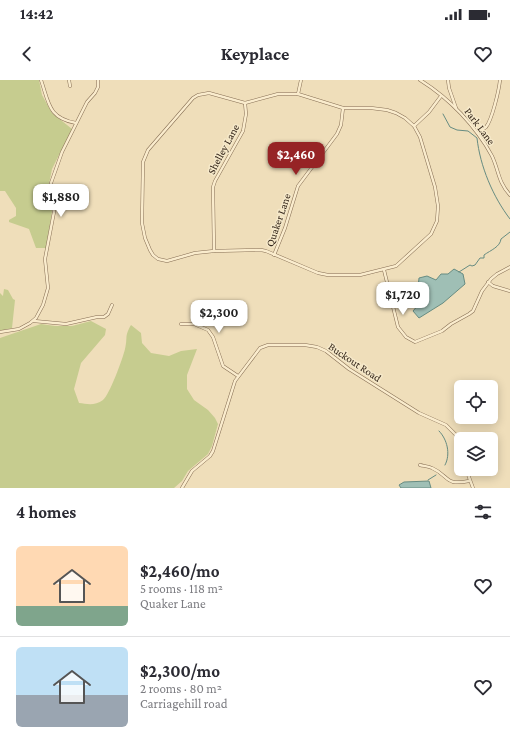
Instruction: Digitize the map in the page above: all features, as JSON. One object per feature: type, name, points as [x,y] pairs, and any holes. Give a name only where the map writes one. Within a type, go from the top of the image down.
[{"type":"street","points":[[41,80],[50,107],[56,115],[68,122],[76,124]]},
{"type":"street","points":[[69,80],[70,86]]},
{"type":"street","points":[[0,332],[19,329],[34,321],[43,305],[48,288],[45,259],[54,212],[50,186],[56,168],[76,124],[87,102],[98,87],[98,80]]},
{"type":"street","points":[[298,94],[301,80]]},
{"type":"street","name":"Park Lane","points":[[420,80],[456,108],[478,133],[492,156],[502,185],[510,195]]},
{"type":"street","points":[[448,80],[449,88],[456,108]]},
{"type":"street","points":[[478,133],[485,128],[489,122],[500,80]]},
{"type":"street","points":[[209,93],[245,103],[278,94],[298,94],[343,108],[371,108],[387,110],[405,118],[414,126],[420,137],[435,187],[438,206],[437,221],[431,234],[396,266],[360,275],[328,275],[318,273],[261,250],[195,253],[167,261],[158,259],[153,255],[145,238],[142,223],[143,162],[148,150],[191,100],[198,95],[209,93]]},
{"type":"street","points":[[414,126],[429,112],[441,96]]},
{"type":"street","name":"Shelley Lane","points":[[214,251],[213,187],[244,131],[246,114],[245,103]]},
{"type":"street","name":"Quaker Lane","points":[[274,255],[285,228],[298,186],[337,134],[341,125],[343,108]]},
{"type":"street","points":[[384,270],[398,327],[406,337],[415,342],[442,330],[473,311],[488,282],[497,274],[510,267]]},
{"type":"street","points":[[488,282],[493,286],[510,292]]},
{"type":"street","points":[[34,321],[66,324],[96,317],[104,317],[108,314],[112,304]]},
{"type":"street","points":[[181,324],[194,324],[208,330],[213,337],[222,366],[238,376]]},
{"type":"street","name":"Buckout Road","points":[[182,488],[192,472],[213,451],[233,387],[238,376],[260,348],[268,345],[317,347],[326,351],[349,369],[419,413],[446,425],[454,433]]},
{"type":"street","points":[[420,465],[432,468],[446,479],[454,483],[469,481]]},
{"type":"street","points":[[468,476],[473,488]]},
{"type":"green space","points":[[0,80],[39,80],[42,95],[52,113],[72,129],[52,169],[48,189],[52,212],[46,248],[36,248],[29,229],[9,222],[9,220],[16,216],[16,208],[5,191],[0,191]]},
{"type":"green space","points":[[4,289],[8,290],[15,300],[12,328],[0,331],[0,293],[3,296]]},
{"type":"green space","points":[[91,321],[106,329],[105,335],[81,363],[74,389],[79,403],[94,404],[100,402],[106,397],[122,360],[127,335],[131,325],[141,333],[142,343],[151,353],[169,356],[181,351],[197,349],[187,375],[187,389],[194,400],[208,410],[218,424],[212,446],[208,454],[188,471],[182,481],[174,488],[0,488],[0,338],[41,324],[72,326]]},
{"type":"water","points":[[454,269],[463,274],[465,284],[443,303],[419,318],[413,311],[419,304],[423,293],[418,288],[419,278],[427,276],[436,280],[441,274],[448,274]]},
{"type":"water","points":[[429,481],[431,488],[401,488],[399,485],[404,482]]},
{"type":"waterway","points":[[443,114],[450,127],[457,130],[468,131],[477,138],[481,159],[488,181],[498,201],[510,219]]},
{"type":"waterway","points":[[459,272],[470,265],[475,265],[480,258],[484,258],[484,255],[497,246],[501,239],[510,232]]},
{"type":"waterway","points":[[439,431],[446,442],[448,452],[445,465]]},
{"type":"waterway","points":[[428,480],[436,475]]}]
